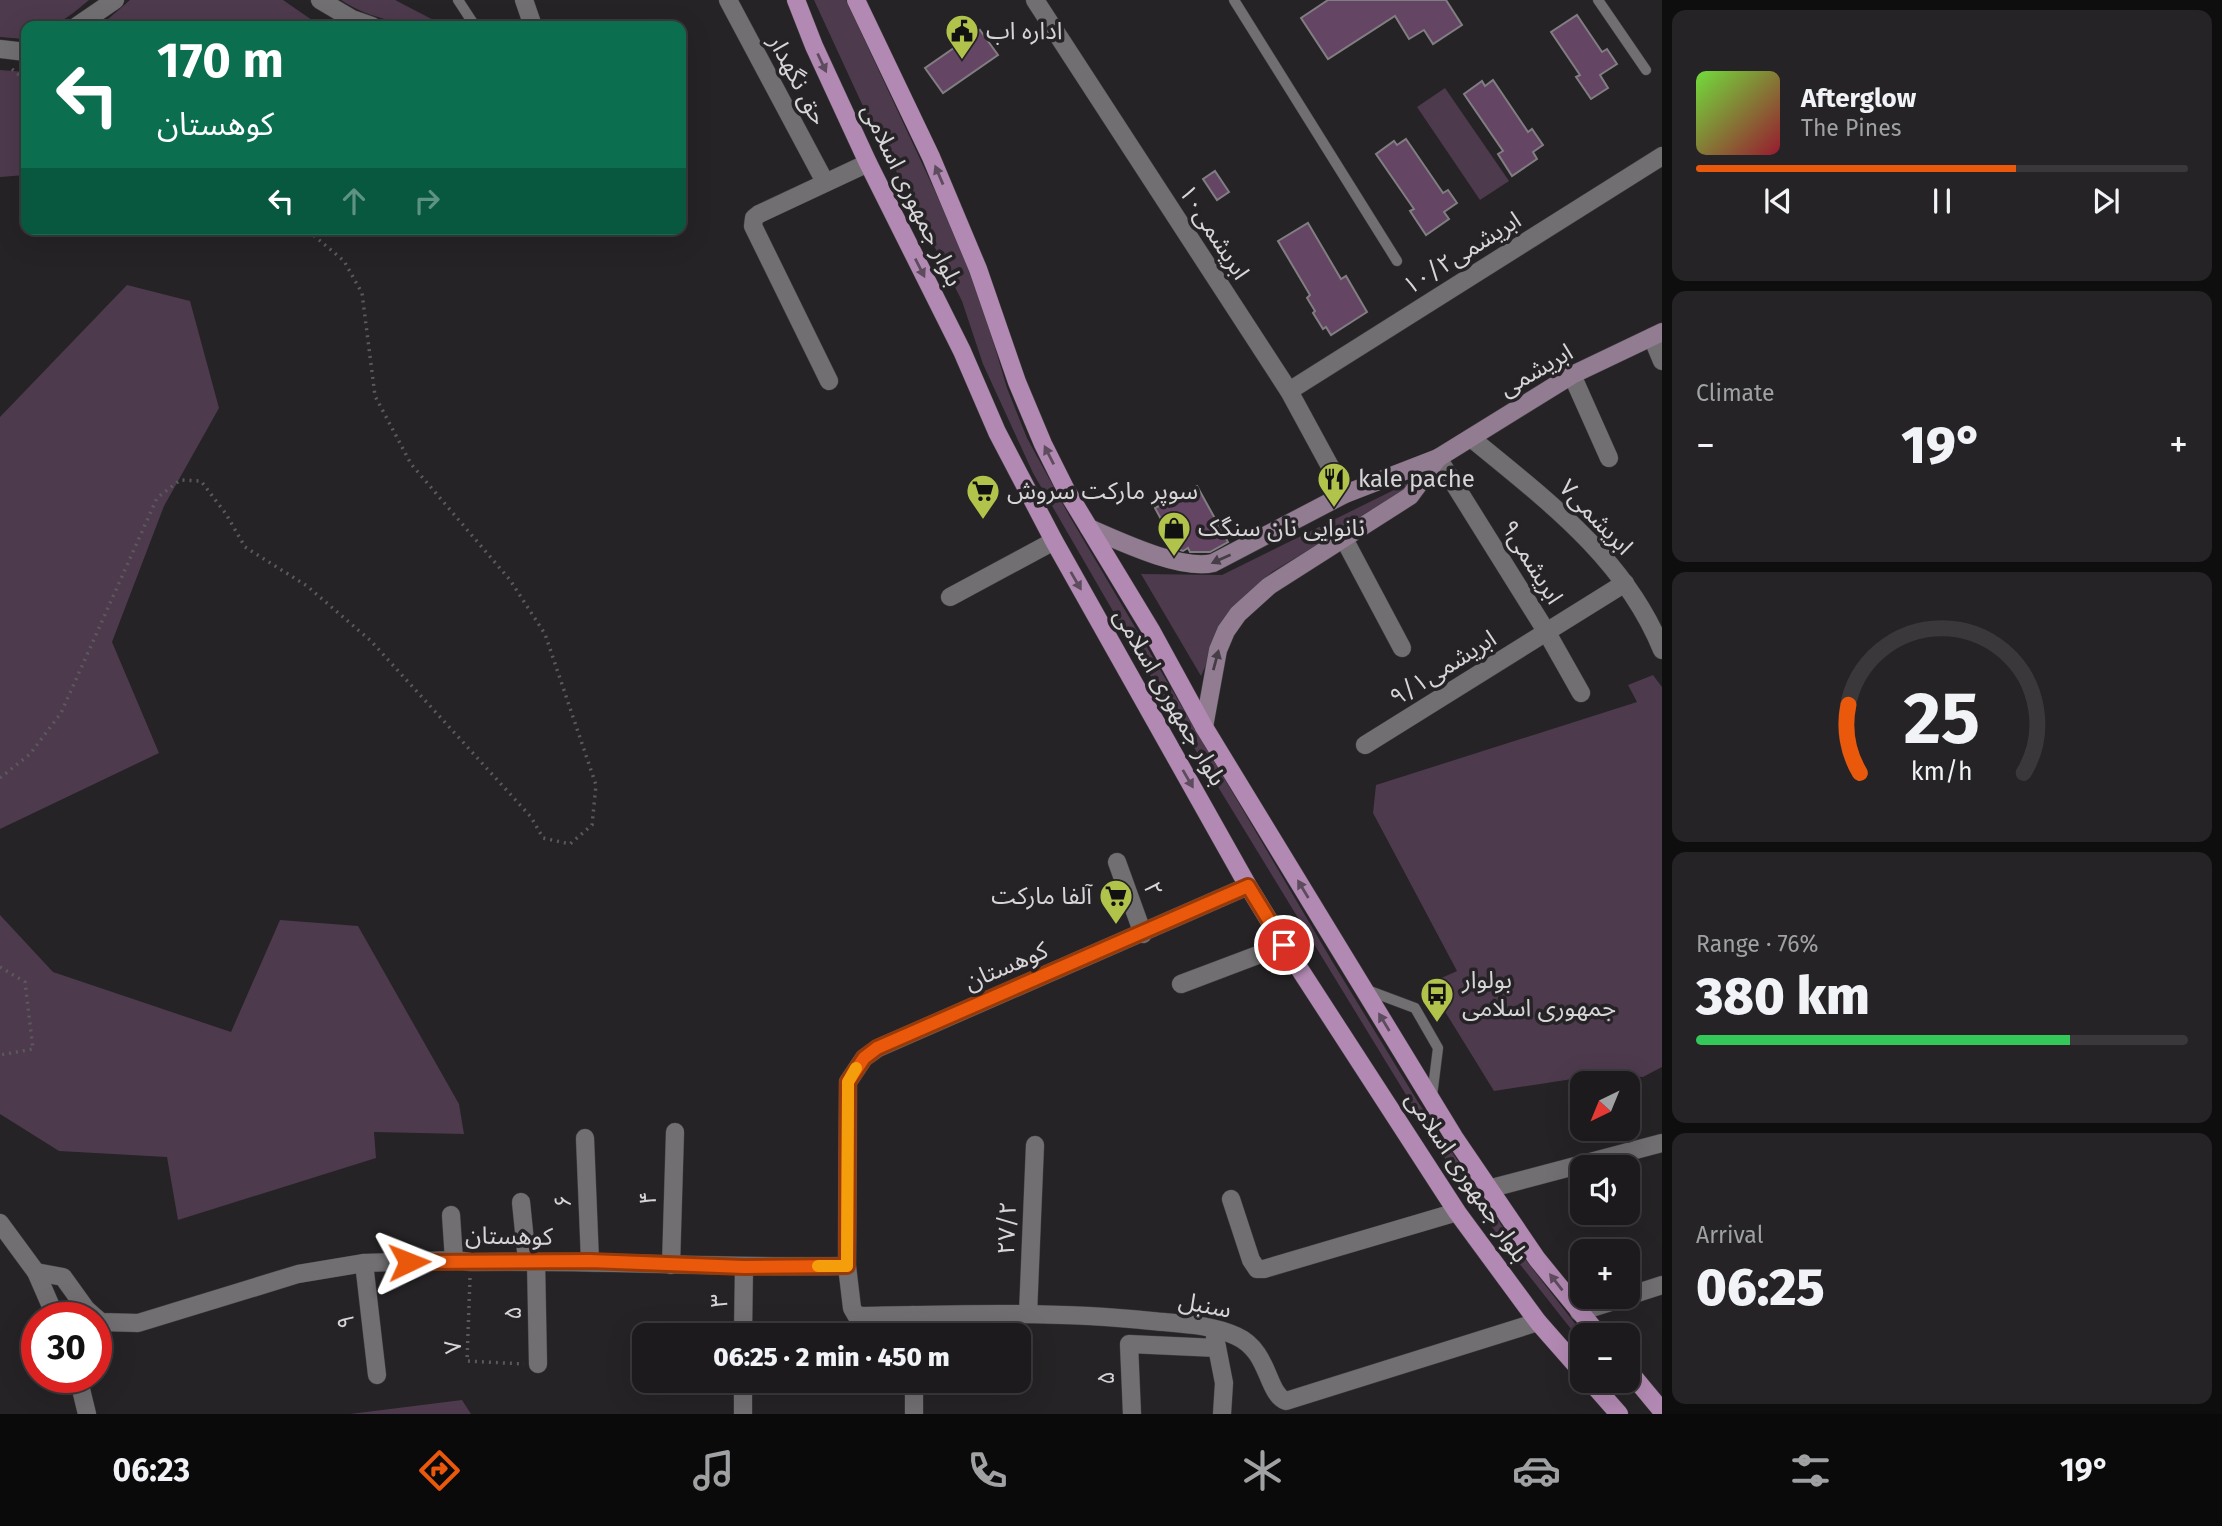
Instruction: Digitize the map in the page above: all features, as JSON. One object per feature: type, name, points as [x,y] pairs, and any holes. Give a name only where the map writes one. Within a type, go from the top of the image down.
[{"type":"main road","name":"بلوار جمهوری اسلامی","points":[[796,0],[867,163],[962,351],[997,432],[1054,541],[1248,886],[1457,1212],[1538,1322],[1570,1358]]},
{"type":"main road","name":"بلوار جمهوری اسلامی","points":[[856,0],[931,157],[978,269],[1017,382],[1043,444],[1089,528],[1152,632],[1204,727],[1432,1100],[1488,1189],[1537,1259],[1588,1323]]},
{"type":"main road","name":"ابریشمی","points":[[1438,458],[1572,375],[1657,335]]},
{"type":"main road","points":[[1089,528],[1160,556],[1185,563],[1207,565],[1345,494],[1438,458]]},
{"type":"main road","points":[[1204,727],[1218,650],[1226,631],[1238,614],[1269,586],[1410,496],[1438,458]]},
{"type":"main road","points":[[1640,1384],[1662,1410]]},
{"type":"main road","points":[[1601,1393],[1619,1414]]},
{"type":"street","points":[[84,21],[115,0]]},
{"type":"street","points":[[320,0],[358,21]]},
{"type":"street","points":[[524,0],[531,21]]},
{"type":"street","name":"حق نگهدار","points":[[727,0],[825,182]]},
{"type":"street","name":"ابریشمی۱۰","points":[[1035,0],[1289,391],[1345,494]]},
{"type":"street","points":[[0,49],[21,51]]},
{"type":"street","name":"۱۰/۲ابریشمی","points":[[1289,391],[1662,156]]},
{"type":"street","points":[[829,381],[753,226],[754,218],[867,163]]},
{"type":"street","points":[[1657,335],[1662,361]]},
{"type":"street","points":[[1572,375],[1609,458]]},
{"type":"street","name":"ابریشمی۷","points":[[1471,438],[1573,522],[1625,583],[1644,611],[1662,650]]},
{"type":"street","name":"ابریشمی۹","points":[[1438,458],[1546,631],[1581,693]]},
{"type":"street","points":[[1343,537],[1402,648]]},
{"type":"street","points":[[950,597],[1054,541]]},
{"type":"street","name":"۹/۱ابریشمی","points":[[1365,745],[1625,583]]},
{"type":"street","name":"۲","points":[[1117,862],[1143,933]]},
{"type":"street","name":"کوهستان","points":[[856,1314],[852,1308],[847,1266],[848,1082],[864,1058],[877,1048],[1248,886]]},
{"type":"street","points":[[1181,984],[1284,945]]},
{"type":"street","name":"۴","points":[[671,1265],[674,1132]]},
{"type":"street","name":"۶","points":[[585,1138],[590,1261]]},
{"type":"street","points":[[1488,1189],[1662,1143]]},
{"type":"street","name":"۲۷/۲","points":[[1028,1314],[1035,1144]]},
{"type":"street","points":[[1231,1199],[1251,1260],[1257,1269],[1457,1212]]},
{"type":"street","name":"۵","points":[[521,1202],[532,1261],[538,1364]]},
{"type":"street","points":[[451,1215],[462,1261]]},
{"type":"street","points":[[0,1223],[36,1272],[49,1302]]},
{"type":"street","name":"کوهستان","points":[[112,1322],[138,1323],[298,1274],[364,1263],[590,1261],[744,1267],[847,1266]]},
{"type":"street","name":"۹","points":[[364,1263],[377,1375]]},
{"type":"street","name":"۳","points":[[743,1323],[744,1267]]},
{"type":"street","name":"کوهستان","points":[[36,1272],[63,1277],[81,1302]]},
{"type":"street","points":[[1640,1293],[1662,1285]]},
{"type":"street","points":[[1579,1312],[1589,1309]]},
{"type":"street","name":"سنبل","points":[[856,1314],[1028,1314],[1125,1318],[1213,1327],[1239,1337],[1252,1347],[1263,1360],[1275,1393],[1286,1401],[1538,1322]]},
{"type":"street","points":[[913,1315],[913,1323]]},
{"type":"street","points":[[1213,1327],[1224,1383],[1222,1414]]},
{"type":"street","name":"۵","points":[[1132,1414],[1129,1344],[1217,1348]]},
{"type":"street","points":[[82,1393],[87,1414]]},
{"type":"street","points":[[743,1393],[743,1414]]},
{"type":"street","points":[[914,1393],[914,1414]]},
{"type":"lane","points":[[458,0],[472,21]]},
{"type":"lane","points":[[1234,0],[1397,261]]},
{"type":"lane","points":[[1598,0],[1646,71]]},
{"type":"lane","points":[[1364,989],[1415,1008],[1438,1048],[1432,1100]]},
{"type":"path","points":[[0,778],[30,754],[61,713],[157,498],[180,480],[201,481],[226,514],[245,547],[307,586],[372,641],[531,817],[543,838],[570,844],[592,825],[596,785],[545,634],[510,580],[411,464],[375,396],[362,293],[344,261],[313,235]]},
{"type":"path","points":[[0,967],[25,982],[33,1049],[0,1055]]},
{"type":"path","name":"۷","points":[[462,1261],[467,1361],[538,1364]]},
{"type":"shaded area","points":[[0,0],[89,0],[61,21],[21,21],[21,39],[0,37]]},
{"type":"shaded area","points":[[130,0],[283,0],[315,21],[106,21]]},
{"type":"shaded area","points":[[341,0],[395,0],[435,21],[396,21],[352,7]]},
{"type":"shaded area","points":[[814,0],[846,0],[954,232],[985,314],[1007,388],[1027,438],[1070,517],[1418,1102],[1521,1254],[1575,1323],[1570,1323],[1570,1328],[1504,1244],[1452,1170],[1154,682],[1033,473],[983,364],[962,301],[862,104]]},
{"type":"shaded area","points":[[0,70],[21,72],[21,175],[0,177]]},
{"type":"shaded area","points":[[1445,88],[1509,181],[1480,200],[1417,107]]},
{"type":"shaded area","points":[[127,285],[190,301],[219,408],[164,506],[112,642],[159,753],[0,829],[0,417]]},
{"type":"shaded area","points":[[1406,484],[1413,487],[1272,572],[1231,609],[1201,676],[1141,574],[1222,575]]},
{"type":"shaded area","points":[[1653,675],[1662,687],[1662,1067],[1643,1077],[1640,1077],[1640,1071],[1570,1071],[1570,1079],[1494,1091],[1428,984],[1457,971],[1373,813],[1376,785],[1637,702],[1628,685]]},
{"type":"shaded area","points":[[0,915],[53,972],[231,1032],[280,920],[358,926],[459,1104],[464,1134],[374,1132],[376,1158],[178,1220],[167,1157],[59,1151],[0,1114]]},
{"type":"shaded area","points":[[462,1400],[471,1414],[350,1414]]},
{"type":"building","points":[[1328,0],[1446,0],[1462,25],[1433,44],[1424,30],[1409,39],[1395,16],[1328,59],[1301,18]]},
{"type":"building","points":[[1577,15],[1602,52],[1607,49],[1617,64],[1600,75],[1608,88],[1591,99],[1576,77],[1580,75],[1551,32]]},
{"type":"building","name":"اداره اب","points":[[980,30],[998,55],[943,93],[925,68]]},
{"type":"building","points":[[1493,80],[1528,132],[1532,129],[1543,145],[1533,152],[1537,159],[1512,176],[1498,154],[1503,151],[1464,94],[1482,81],[1485,86]]},
{"type":"building","points":[[1406,139],[1443,193],[1448,190],[1457,203],[1444,212],[1449,219],[1426,235],[1410,211],[1414,209],[1376,154],[1394,141],[1397,145]]},
{"type":"building","points":[[1215,171],[1229,192],[1217,200],[1203,179]]},
{"type":"building","points":[[1308,223],[1341,279],[1346,276],[1367,312],[1331,335],[1326,327],[1323,329],[1313,313],[1315,311],[1307,298],[1310,295],[1278,241]]},
{"type":"building","points":[[1197,486],[1228,542],[1210,552],[1177,549],[1155,508]]},
{"type":"slow traffic","points":[[818,1266],[847,1266],[848,1082],[856,1068]]},
{"type":"place","name":"اداره اب","points":[[962,61]]},
{"type":"place","name":"kale pache","points":[[1334,509]]},
{"type":"place","name":"سوپر مارکت سروش","points":[[983,521]]},
{"type":"place","name":"نانوایی نان سنگک","points":[[1174,558]]},
{"type":"place","name":"آلفا مارکت","points":[[1116,926]]},
{"type":"place","name":"بولوار جمهوری اسلامی","points":[[1437,1024]]},
{"type":"route","points":[[409,1262],[590,1261],[744,1267],[847,1266],[848,1082],[864,1058],[877,1048],[1248,886],[1284,945]]}]
